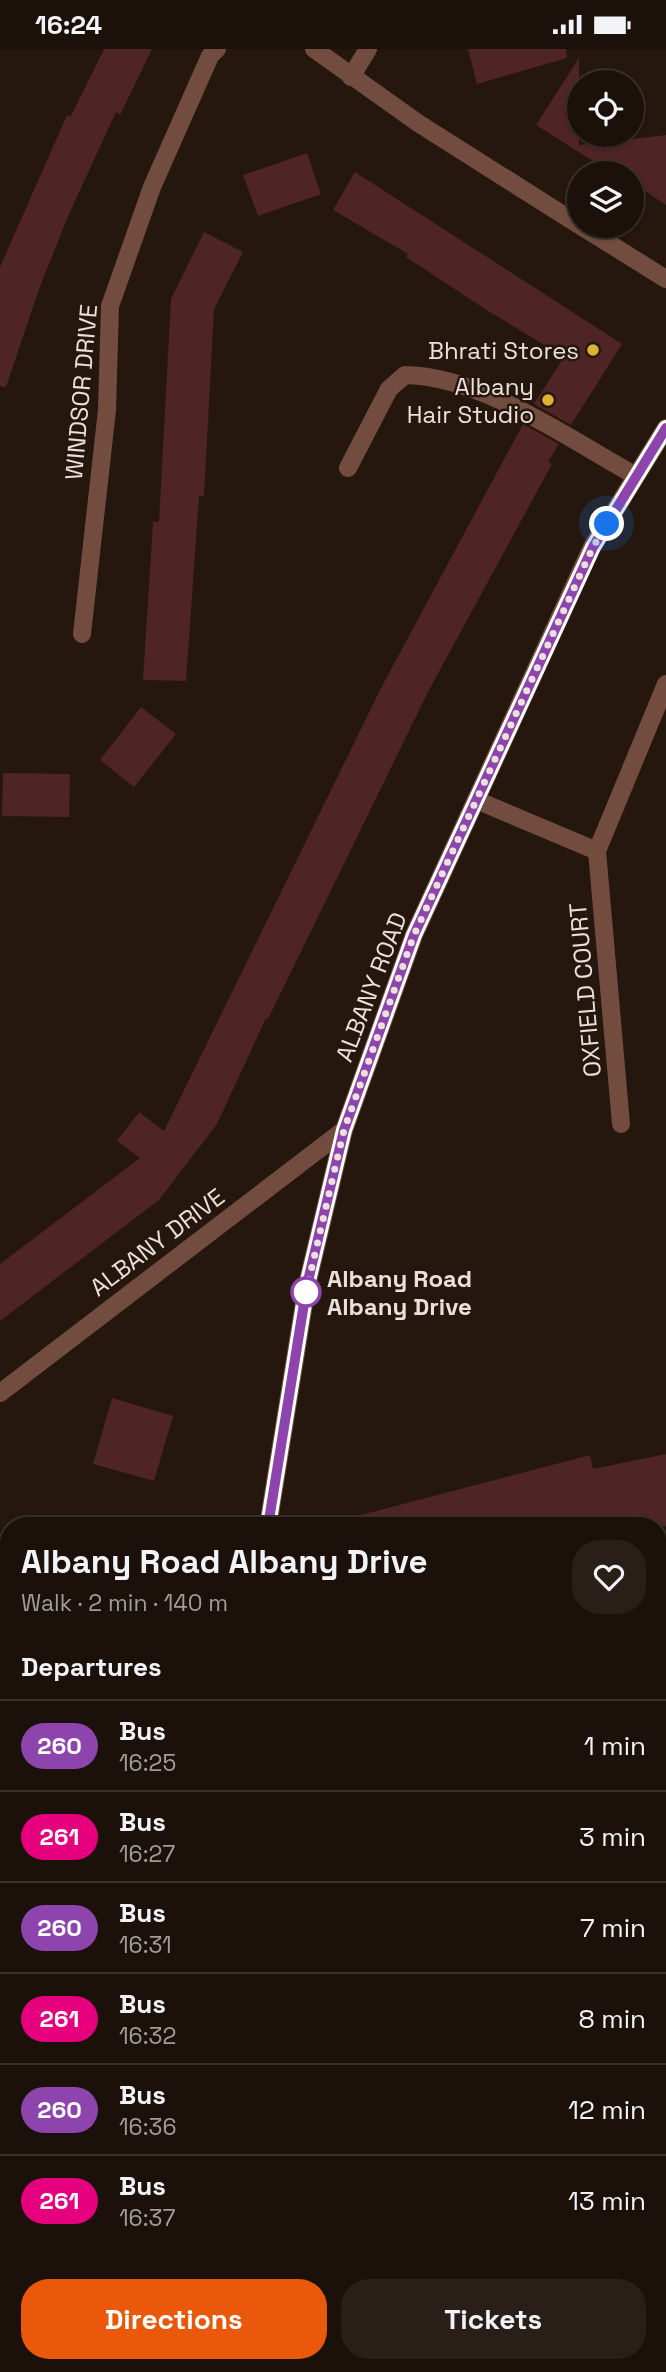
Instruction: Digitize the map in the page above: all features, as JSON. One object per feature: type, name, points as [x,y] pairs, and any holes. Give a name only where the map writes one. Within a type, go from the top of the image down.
[{"type":"street","name":"WINDSOR DRIVE","points":[[82,634],[107,410],[110,306],[152,187],[210,56],[217,49]]},
{"type":"street","points":[[314,49],[351,77],[567,217]]},
{"type":"street","points":[[351,77],[368,49]]},
{"type":"street","points":[[601,238],[666,279]]},
{"type":"street","points":[[348,468],[389,389],[405,375],[433,375],[487,394],[636,476]]},
{"type":"street","name":"ALBANY ROAD","points":[[269,1517],[307,1285],[344,1130],[414,935],[593,547],[666,428]]},
{"type":"street","name":"OXFIELD COURT","points":[[621,1124],[597,851],[666,684]]},
{"type":"street","points":[[476,800],[597,851]]},
{"type":"street","name":"ALBANY DRIVE","points":[[0,1394],[344,1130]]},
{"type":"building","points":[[104,49],[152,49],[120,115],[116,112],[69,214],[39,289],[6,387],[0,386],[0,267],[67,115],[71,116]]},
{"type":"building","points":[[468,49],[566,49],[567,58],[477,84]]},
{"type":"building","points":[[579,58],[579,70],[571,70]]},
{"type":"building","points":[[567,77],[567,145],[536,125]]},
{"type":"building","points":[[666,135],[666,205],[644,190],[644,161],[593,161],[571,147],[644,147],[644,138]]},
{"type":"building","points":[[307,153],[321,194],[258,216],[243,175]]},
{"type":"building","points":[[355,172],[622,344],[571,425],[534,404],[564,357],[406,257],[408,254],[333,210]]},
{"type":"building","points":[[204,232],[243,252],[214,309],[204,496],[199,496],[186,681],[143,680],[153,522],[159,522],[171,299]]},
{"type":"building","points":[[523,424],[559,444],[548,462],[552,464],[429,690],[268,1019],[266,1018],[217,1124],[159,1200],[0,1321],[0,1264],[140,1158],[117,1141],[139,1112],[164,1131],[381,688]]},
{"type":"building","points":[[141,707],[176,734],[134,787],[100,760]]},
{"type":"building","points":[[3,773],[70,774],[69,817],[2,816]]},
{"type":"building","points":[[112,1398],[173,1416],[154,1481],[93,1464]]},
{"type":"building","points":[[666,1454],[666,1517],[361,1517],[590,1455],[593,1469]]},
{"type":"bus line","name":"260","points":[[269,1517],[307,1285],[344,1130],[414,935],[593,547],[666,428]]},
{"type":"place","name":"Bhrati Stores","points":[[593,350]]},
{"type":"place","name":"Albany Hair Studio","points":[[548,400]]},
{"type":"place","name":"Albany Road Albany Drive","points":[[306,1292]]},
{"type":"route","points":[[306,1292],[344,1130],[414,935],[593,547],[607,524]]}]
